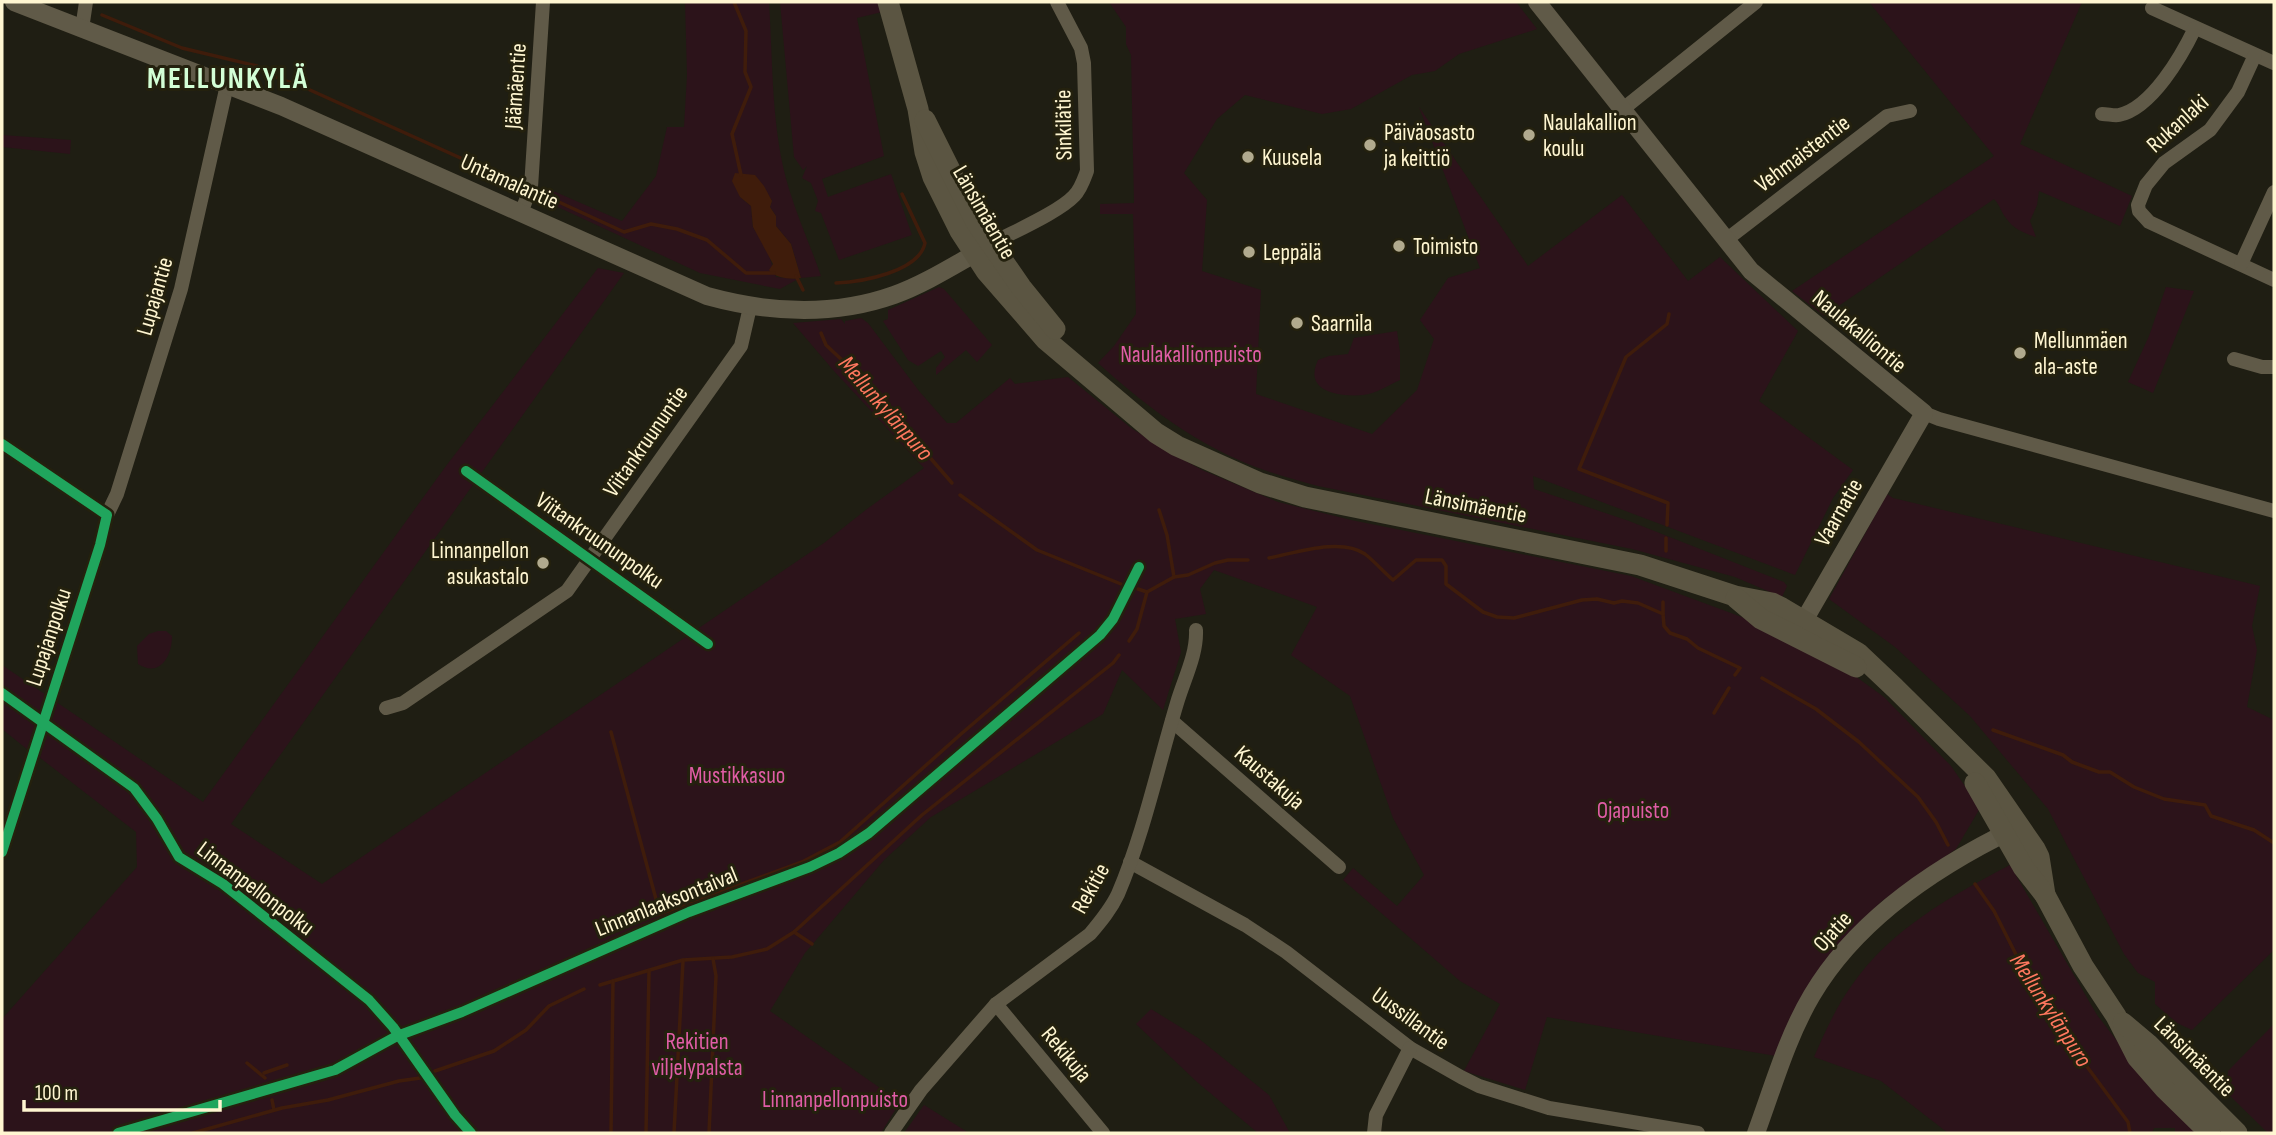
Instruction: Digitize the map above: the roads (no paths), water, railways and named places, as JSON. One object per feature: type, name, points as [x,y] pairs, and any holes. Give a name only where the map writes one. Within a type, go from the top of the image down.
[{"type":"main road","name":"Länsimäentie","points":[[888,2],[918,109],[925,152],[944,201],[983,249],[1046,340],[1067,355],[1124,407],[1161,425],[1210,460],[1260,483],[1305,497],[1640,565],[1735,596],[1772,603],[1800,628],[1858,653],[1986,778],[2012,830],[2039,857],[2045,895],[2082,966],[2116,1016],[2137,1057],[2210,1133]]},
{"type":"main road","name":"Länsimäentie","points":[[2116,1016],[2148,1044],[2237,1133]]},
{"type":"street","name":"Untamalantie","points":[[14,2],[281,106],[707,296],[750,307],[808,311],[870,302],[916,286],[983,249]]},
{"type":"street","points":[[82,29],[86,2]]},
{"type":"street","name":"Jäämäentie","points":[[521,213],[531,187],[543,2]]},
{"type":"street","name":"Sinkilätie","points":[[983,249],[1064,204],[1075,195],[1087,171],[1082,48],[1057,2]]},
{"type":"street","name":"Naulakalliontie","points":[[1537,2],[1726,240],[1767,286],[1924,413],[2274,510]]},
{"type":"street","points":[[1623,109],[1756,2]]},
{"type":"street","points":[[2152,8],[2274,63]]},
{"type":"street","points":[[2102,114],[2117,115],[2130,111],[2155,91],[2181,57],[2195,28]]},
{"type":"street","name":"Rukanlaki","points":[[2241,264],[2149,222],[2139,211],[2138,205],[2146,185],[2164,163],[2210,130],[2238,92],[2255,55]]},
{"type":"street","name":"Lupajantie","points":[[107,515],[117,494],[181,289],[227,85]]},
{"type":"street","name":"Vehmaistentie","points":[[1726,240],[1887,117],[1910,111]]},
{"type":"street","points":[[2274,192],[2241,264],[2274,279]]},
{"type":"street","name":"Viitankruununtie","points":[[386,708],[403,703],[567,591],[741,346],[750,307]]},
{"type":"street","points":[[2234,359],[2262,367],[2274,367]]},
{"type":"street","name":"Vaarnatie","points":[[1800,628],[1924,413]]},
{"type":"street","name":"Rekitie","points":[[891,1133],[921,1090],[996,1004],[1090,933],[1103,919],[1117,896],[1130,862],[1196,645],[1196,630]]},
{"type":"street","name":"Kaustakuja","points":[[1172,721],[1339,867]]},
{"type":"street","name":"Ojatie","points":[[1756,1133],[1800,1018],[1831,968],[1870,925],[1912,890],[1976,848],[2012,830]]},
{"type":"street","name":"Uussillantie","points":[[1130,862],[1175,885],[1276,946],[1410,1048],[1443,1069],[1473,1083],[1549,1108],[1698,1133]]},
{"type":"street","name":"Rekikuja","points":[[996,1004],[1102,1133]]},
{"type":"street","points":[[1374,1133],[1376,1115],[1410,1048]]},
{"type":"waterway","name":"Mellunkylänpuro","points":[[734,2],[746,31],[745,72],[751,87],[732,134],[741,175]]},
{"type":"waterway","points":[[102,15],[182,48],[257,66],[282,80],[299,85],[518,184]]},
{"type":"waterway","points":[[836,283],[888,274],[912,261],[920,253],[925,243],[902,194]]},
{"type":"waterway","points":[[548,197],[624,232],[651,224],[677,229],[707,240],[746,273],[774,273]]},
{"type":"waterway","name":"Mellunkylänpuro","points":[[796,276],[803,290]]},
{"type":"waterway","points":[[1667,525],[1668,503],[1579,469],[1626,357],[1667,324],[1669,314]]},
{"type":"waterway","name":"Mellunkylänpuro","points":[[821,333],[826,345],[860,377],[952,483]]},
{"type":"waterway","name":"Mellunkylänpuro","points":[[960,495],[1037,550],[1121,584]]},
{"type":"waterway","points":[[1159,510],[1167,535],[1174,577]]},
{"type":"waterway","points":[[1666,538],[1666,551]]},
{"type":"waterway","name":"Mellunkylänpuro","points":[[1269,558],[1331,546],[1344,547],[1365,554],[1393,580],[1416,560],[1442,560],[1446,566],[1446,584],[1483,612],[1497,617],[1514,618],[1582,600],[1638,603],[1663,614],[1664,626],[1670,633],[1687,639],[1698,648],[1740,668],[1735,675]]},
{"type":"waterway","name":"Mellunkylänpuro","points":[[1138,589],[1147,592],[1174,577],[1188,575],[1215,563],[1248,560]]},
{"type":"waterway","points":[[1129,641],[1137,629],[1147,592]]},
{"type":"waterway","points":[[1663,602],[1663,614]]},
{"type":"waterway","points":[[657,915],[802,862],[840,842],[1079,633]]},
{"type":"waterway","points":[[600,985],[683,960],[732,957],[767,949],[794,932],[922,815],[1113,663],[1119,655]]},
{"type":"waterway","name":"Mellunkylänpuro","points":[[1762,678],[1816,709],[1859,742],[1918,797],[1948,845]]},
{"type":"waterway","points":[[1714,713],[1729,688]]},
{"type":"waterway","points":[[1993,730],[2063,755],[2072,762],[2099,772],[2110,772],[2134,787],[2164,799],[2205,805],[2211,816],[2254,830],[2274,843]]},
{"type":"waterway","points":[[611,732],[660,914]]},
{"type":"waterway","name":"Mellunkylänpuro","points":[[1975,884],[1994,911],[2042,1006],[2128,1122],[2130,1133]]},
{"type":"waterway","points":[[794,932],[812,944]]},
{"type":"waterway","points":[[709,1133],[716,976],[713,959]]},
{"type":"waterway","points":[[674,1133],[683,961]]},
{"type":"waterway","points":[[646,1133],[649,971]]},
{"type":"waterway","points":[[611,1133],[613,981]]},
{"type":"waterway","points":[[435,1071],[494,1051],[526,1030],[549,1006],[584,989]]},
{"type":"waterway","points":[[247,1063],[265,1078]]},
{"type":"waterway","points":[[264,1073],[287,1065]]},
{"type":"waterway","points":[[193,1133],[282,1108],[420,1078]]},
{"type":"waterway","points":[[272,1100],[274,1110]]},
{"type":"place","name":"Naulakallion koulu","points":[[1529,135]]},
{"type":"place","name":"Päiväosasto ja keittiö","points":[[1370,145]]},
{"type":"place","name":"Kuusela","points":[[1248,157]]},
{"type":"place","name":"Toimisto","points":[[1399,246]]},
{"type":"place","name":"Leppälä","points":[[1249,252]]},
{"type":"place","name":"Saarnila","points":[[1297,323]]},
{"type":"place","name":"Mellunmäen ala-aste","points":[[2020,353]]},
{"type":"place","name":"Linnanpellon asukastalo","points":[[543,563]]},
{"type":"district","name":"MELLUNKYLÄ","points":[[228,78]]},
{"type":"park label","name":"Naulakallionpuisto","points":[[1191,354]]},
{"type":"park label","name":"Mustikkasuo","points":[[737,775]]},
{"type":"park label","name":"Ojapuisto","points":[[1633,810]]},
{"type":"park label","name":"Rekitien viljelypalsta","points":[[697,1054]]},
{"type":"park label","name":"Linnanpellonpuisto","points":[[835,1099]]}]
